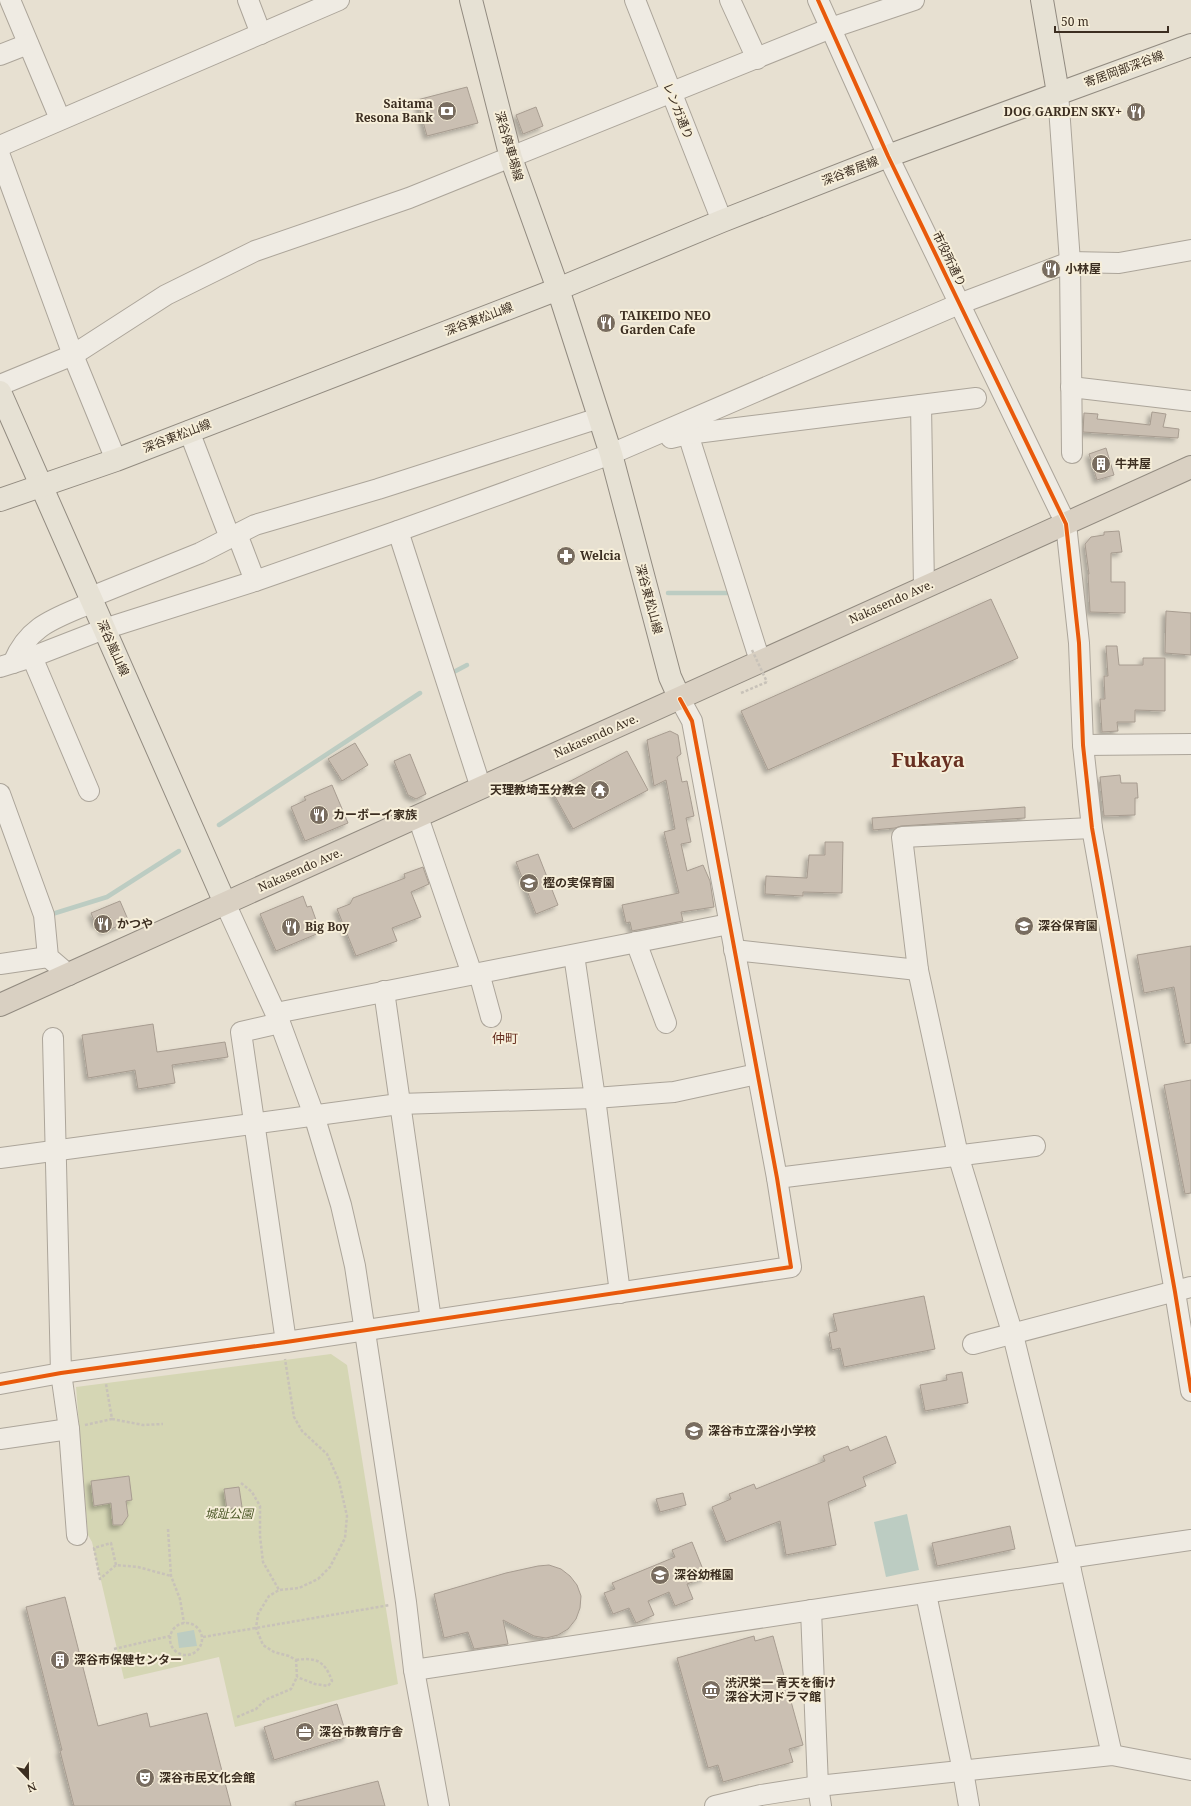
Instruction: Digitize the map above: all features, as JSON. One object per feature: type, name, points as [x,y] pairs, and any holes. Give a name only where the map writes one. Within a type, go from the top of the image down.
[{"type":"highway","name":"Nakasendo Ave.","points":[[0,1005],[680,699],[756,655],[924,588],[1191,467]]},
{"type":"main road","name":"深谷停車場線","points":[[472,0],[511,158],[558,288]]},
{"type":"main road","points":[[1042,0],[1058,93]]},
{"type":"main road","name":"寄居岡部深谷線","points":[[1058,93],[1191,45]]},
{"type":"main road","name":"深谷寄居線","points":[[558,288],[722,221],[888,156],[1058,93]]},
{"type":"main road","name":"深谷東松山線","points":[[0,500],[116,460],[558,288],[611,454],[670,677],[680,699]]},
{"type":"main road","name":"深谷嵐山線","points":[[0,392],[225,903]]},
{"type":"street","points":[[10,0],[60,119]]},
{"type":"street","points":[[248,0],[261,34]]},
{"type":"street","points":[[0,146],[339,0]]},
{"type":"street","name":"レンガ通り","points":[[635,0],[670,93],[722,221]]},
{"type":"street","points":[[730,0],[756,59]]},
{"type":"street","name":"市役所通り","points":[[818,0],[888,156],[1066,524],[1079,643],[1083,745],[1092,828],[1183,1289],[1191,1391]]},
{"type":"street","points":[[0,385],[73,355],[166,295],[255,251],[409,198],[511,158],[831,28],[893,0]]},
{"type":"street","points":[[831,28],[914,0]]},
{"type":"street","points":[[0,55],[28,44]]},
{"type":"street","points":[[1058,93],[1070,262],[1072,453]]},
{"type":"street","points":[[0,156],[73,355],[116,460]]},
{"type":"street","points":[[15,662],[104,629],[255,580],[398,531],[611,454],[959,304],[1070,262],[1119,263],[1191,250]]},
{"type":"street","points":[[1072,387],[1191,401]]},
{"type":"street","points":[[611,454],[688,434],[976,398]]},
{"type":"street","points":[[921,405],[924,588]]},
{"type":"street","points":[[89,791],[15,662],[19,648],[41,625],[92,600],[200,553],[255,525],[378,489],[599,418]]},
{"type":"street","points":[[189,431],[234,536],[255,580]]},
{"type":"street","points":[[688,434],[756,655]]},
{"type":"street","points":[[398,531],[481,788]]},
{"type":"street","points":[[0,1384],[61,1373],[284,1342],[790,1267],[777,1178],[692,721],[680,699]]},
{"type":"street","points":[[1083,745],[1191,744]]},
{"type":"street","points":[[0,794],[44,915],[48,957],[69,975]]},
{"type":"street","points":[[418,817],[491,1017]]},
{"type":"street","points":[[1092,828],[902,837],[918,970],[958,1155],[1013,1335],[1070,1564],[1112,1755]]},
{"type":"street","points":[[225,903],[278,1018],[314,1115],[341,1205],[355,1266],[406,1602],[414,1670],[439,1806]]},
{"type":"street","points":[[284,1342],[255,1123],[241,1032],[278,1018],[384,991],[729,924]]},
{"type":"street","points":[[636,942],[666,1023]]},
{"type":"street","points":[[734,950],[918,970]]},
{"type":"street","points":[[574,955],[595,1098],[620,1293]]},
{"type":"street","points":[[0,964],[48,957]]},
{"type":"street","points":[[384,991],[431,1320]]},
{"type":"street","points":[[53,1038],[61,1373],[69,1429],[77,1534]]},
{"type":"street","points":[[0,1158],[56,1152],[399,1104],[595,1098],[674,1092],[757,1074]]},
{"type":"street","points":[[777,1178],[1035,1146]]},
{"type":"street","points":[[973,1344],[1013,1335],[1183,1289]]},
{"type":"street","points":[[0,1439],[69,1429]]},
{"type":"street","points":[[414,1670],[926,1594],[1191,1540]]},
{"type":"street","points":[[926,1594],[969,1806]]},
{"type":"street","points":[[811,1610],[818,1786],[821,1806]]},
{"type":"street","points":[[715,1806],[761,1795],[818,1786],[1112,1755],[1191,1770]]},
{"type":"path","points":[[741,693],[767,682],[756,655]]},
{"type":"path","points":[[284,1342],[294,1417],[302,1431],[327,1454],[339,1481],[347,1516],[344,1538],[326,1571],[318,1579],[299,1588],[279,1590],[270,1596],[258,1614],[256,1628],[263,1645],[274,1652],[289,1656],[296,1660],[308,1658],[319,1662],[328,1668],[332,1681],[328,1686],[315,1684],[297,1677]]},
{"type":"path","points":[[104,1368],[112,1419]]},
{"type":"path","points":[[69,1429],[112,1419],[143,1425],[163,1424]]},
{"type":"path","points":[[241,1483],[252,1492],[260,1506],[260,1536],[263,1562],[279,1590]]},
{"type":"path","points":[[168,1529],[171,1576],[180,1599],[184,1623]]},
{"type":"path","points":[[116,1566],[111,1543],[94,1548],[100,1579],[116,1566],[138,1567],[171,1576]]},
{"type":"path","points":[[203,1637],[406,1602]]},
{"type":"path","points":[[184,1623],[189,1623],[198,1628],[203,1637],[200,1648],[192,1654],[186,1655],[176,1652],[170,1642],[170,1636],[175,1628],[184,1623]]},
{"type":"path","points":[[114,1649],[170,1636]]},
{"type":"path","points":[[236,1717],[256,1709],[265,1700],[291,1689],[297,1677],[296,1660]]},
{"type":"green space","name":"城趾公園","points":[[331,1354],[347,1365],[398,1684],[235,1727],[219,1657],[124,1679],[92,1542],[88,1535],[76,1387]]},
{"type":"shaded area","points":[[907,1514],[919,1570],[886,1577],[874,1522]]},
{"type":"shaded area","points":[[194,1630],[197,1646],[179,1648],[177,1633]]},
{"type":"building","name":"Saitama Resona Bank","points":[[467,87],[478,123],[427,136],[417,100]]},
{"type":"building","points":[[536,107],[543,126],[523,134],[516,115]]},
{"type":"building","points":[[1152,412],[1166,414],[1163,427],[1179,429],[1178,438],[1083,432],[1084,413],[1098,414],[1097,419],[1150,425]]},
{"type":"building","name":"牛丼屋","points":[[1106,448],[1114,475],[1097,480],[1089,454]]},
{"type":"building","points":[[1119,531],[1122,552],[1111,553],[1111,582],[1125,582],[1125,613],[1090,612],[1089,574],[1085,544],[1091,537],[1104,535],[1104,532]]},
{"type":"building","points":[[991,599],[1018,658],[768,770],[741,711]]},
{"type":"building","points":[[1166,611],[1191,613],[1191,655],[1165,653]]},
{"type":"building","points":[[1106,646],[1117,646],[1119,665],[1143,665],[1143,658],[1165,658],[1165,711],[1135,710],[1135,722],[1117,722],[1118,731],[1102,732],[1100,699],[1105,699],[1104,676],[1108,676]]},
{"type":"building","points":[[670,731],[678,735],[681,754],[677,757],[682,782],[687,781],[694,816],[686,818],[691,842],[681,844],[687,871],[703,865],[710,881],[714,907],[681,912],[683,921],[632,931],[630,922],[626,923],[622,905],[679,893],[664,832],[675,829],[666,780],[654,786],[647,740]]},
{"type":"building","points":[[355,743],[368,765],[342,781],[328,759]]},
{"type":"building","name":"天理教埼玉分教会","points":[[627,751],[648,790],[573,829],[552,791]]},
{"type":"building","points":[[410,754],[426,794],[416,799],[408,795],[394,761]]},
{"type":"building","points":[[1120,775],[1121,783],[1137,783],[1138,798],[1135,798],[1135,815],[1104,816],[1100,777]]},
{"type":"building","name":"カーボーイ家族","points":[[332,785],[348,823],[305,841],[291,807],[306,800],[304,797]]},
{"type":"building","points":[[1025,807],[1025,818],[901,826],[873,830],[872,818]]},
{"type":"building","points":[[825,842],[843,842],[842,893],[803,892],[803,896],[765,894],[766,876],[807,878],[809,855],[825,855]]},
{"type":"building","points":[[538,854],[558,905],[536,914],[516,862]]},
{"type":"building","points":[[423,867],[429,884],[411,892],[421,917],[392,928],[397,941],[356,956],[337,909],[350,904],[353,898],[405,878],[404,874]]},
{"type":"building","name":"Big Boy","points":[[303,896],[307,907],[311,906],[316,920],[313,921],[319,933],[276,951],[260,914]]},
{"type":"building","points":[[120,901],[129,922],[103,932],[100,924],[96,925],[91,913]]},
{"type":"building","points":[[1191,946],[1191,1043],[1185,1044],[1174,987],[1144,993],[1137,955]]},
{"type":"building","points":[[153,1024],[157,1052],[225,1042],[228,1057],[172,1065],[175,1083],[138,1089],[135,1070],[88,1078],[82,1035]]},
{"type":"building","points":[[1191,1080],[1191,1193],[1185,1194],[1164,1085]]},
{"type":"building","points":[[924,1296],[935,1349],[844,1367],[840,1348],[832,1350],[829,1333],[837,1331],[833,1314]]},
{"type":"building","points":[[962,1372],[968,1403],[925,1411],[920,1385],[947,1380],[946,1375]]},
{"type":"building","points":[[886,1436],[896,1463],[863,1477],[866,1486],[828,1502],[836,1545],[786,1555],[780,1521],[726,1542],[712,1507],[731,1499],[729,1494],[754,1484],[756,1489],[825,1461],[823,1456],[848,1446],[850,1451]]},
{"type":"building","points":[[129,1476],[132,1500],[126,1501],[128,1516],[122,1525],[113,1525],[111,1503],[94,1506],[91,1481]]},
{"type":"building","points":[[239,1487],[242,1507],[227,1509],[224,1489]]},
{"type":"building","points":[[683,1493],[686,1505],[660,1512],[656,1499]]},
{"type":"building","points":[[1010,1526],[1015,1549],[937,1566],[932,1543]]},
{"type":"building","points":[[692,1542],[706,1577],[687,1584],[693,1599],[675,1606],[669,1592],[648,1601],[654,1615],[636,1623],[629,1608],[613,1614],[604,1593],[615,1589],[612,1583],[675,1557],[672,1550]]},
{"type":"building","points":[[549,1565],[561,1569],[570,1576],[577,1585],[581,1596],[580,1608],[576,1619],[568,1629],[558,1635],[546,1638],[534,1636],[503,1620],[508,1644],[474,1649],[468,1632],[444,1638],[434,1594],[506,1573]]},
{"type":"building","name":"深谷市民文化会館","points":[[65,1597],[98,1726],[147,1713],[150,1727],[207,1713],[231,1806],[74,1806],[60,1751],[62,1750],[26,1607]]},
{"type":"building","points":[[754,1636],[755,1641],[773,1636],[803,1745],[789,1749],[793,1762],[723,1782],[718,1765],[708,1768],[677,1658]]},
{"type":"building","name":"深谷市教育庁舎","points":[[337,1704],[347,1737],[274,1760],[264,1727]]},
{"type":"building","points":[[378,1781],[385,1806],[296,1806],[295,1802]]},
{"type":"waterway","points":[[668,593],[732,593]]},
{"type":"waterway","points":[[450,674],[467,665]]},
{"type":"waterway","points":[[219,825],[420,693]]},
{"type":"waterway","points":[[49,915],[107,897],[179,851]]},
{"type":"cycle path","points":[[818,0],[888,156],[1066,524],[1079,643],[1083,745],[1092,828],[1175,1292],[1191,1391]]},
{"type":"cycle path","points":[[0,1384],[61,1373],[286,1342],[791,1267],[777,1178],[692,721],[680,699]]},
{"type":"place","name":"Saitama Resona Bank","points":[[447,111]]},
{"type":"place","name":"DOG GARDEN SKY+","points":[[1136,112]]},
{"type":"place","name":"小林屋","points":[[1051,269]]},
{"type":"place","name":"TAIKEIDO NEO Garden Cafe","points":[[606,323]]},
{"type":"place","name":"牛丼屋","points":[[1101,464]]},
{"type":"place","name":"Welcia","points":[[566,556]]},
{"type":"place","name":"天理教埼玉分教会","points":[[600,790]]},
{"type":"place","name":"カーボーイ家族","points":[[319,815]]},
{"type":"place","name":"樫の実保育園","points":[[529,883]]},
{"type":"place","name":"かつや","points":[[103,924]]},
{"type":"place","name":"深谷保育園","points":[[1024,926]]},
{"type":"place","name":"Big Boy","points":[[291,927]]},
{"type":"place","name":"深谷市立深谷小学校","points":[[694,1431]]},
{"type":"place","name":"深谷幼稚園","points":[[660,1575]]},
{"type":"place","name":"深谷市保健センター","points":[[60,1660]]},
{"type":"place","name":"渋沢栄一 青天を衝け 深谷大河ドラマ館","points":[[711,1690]]},
{"type":"place","name":"深谷市教育庁舎","points":[[305,1732]]},
{"type":"place","name":"深谷市民文化会館","points":[[145,1778]]},
{"type":"district","name":"Fukaya","points":[[928,760]]},
{"type":"district","name":"仲町","points":[[505,1038]]}]
